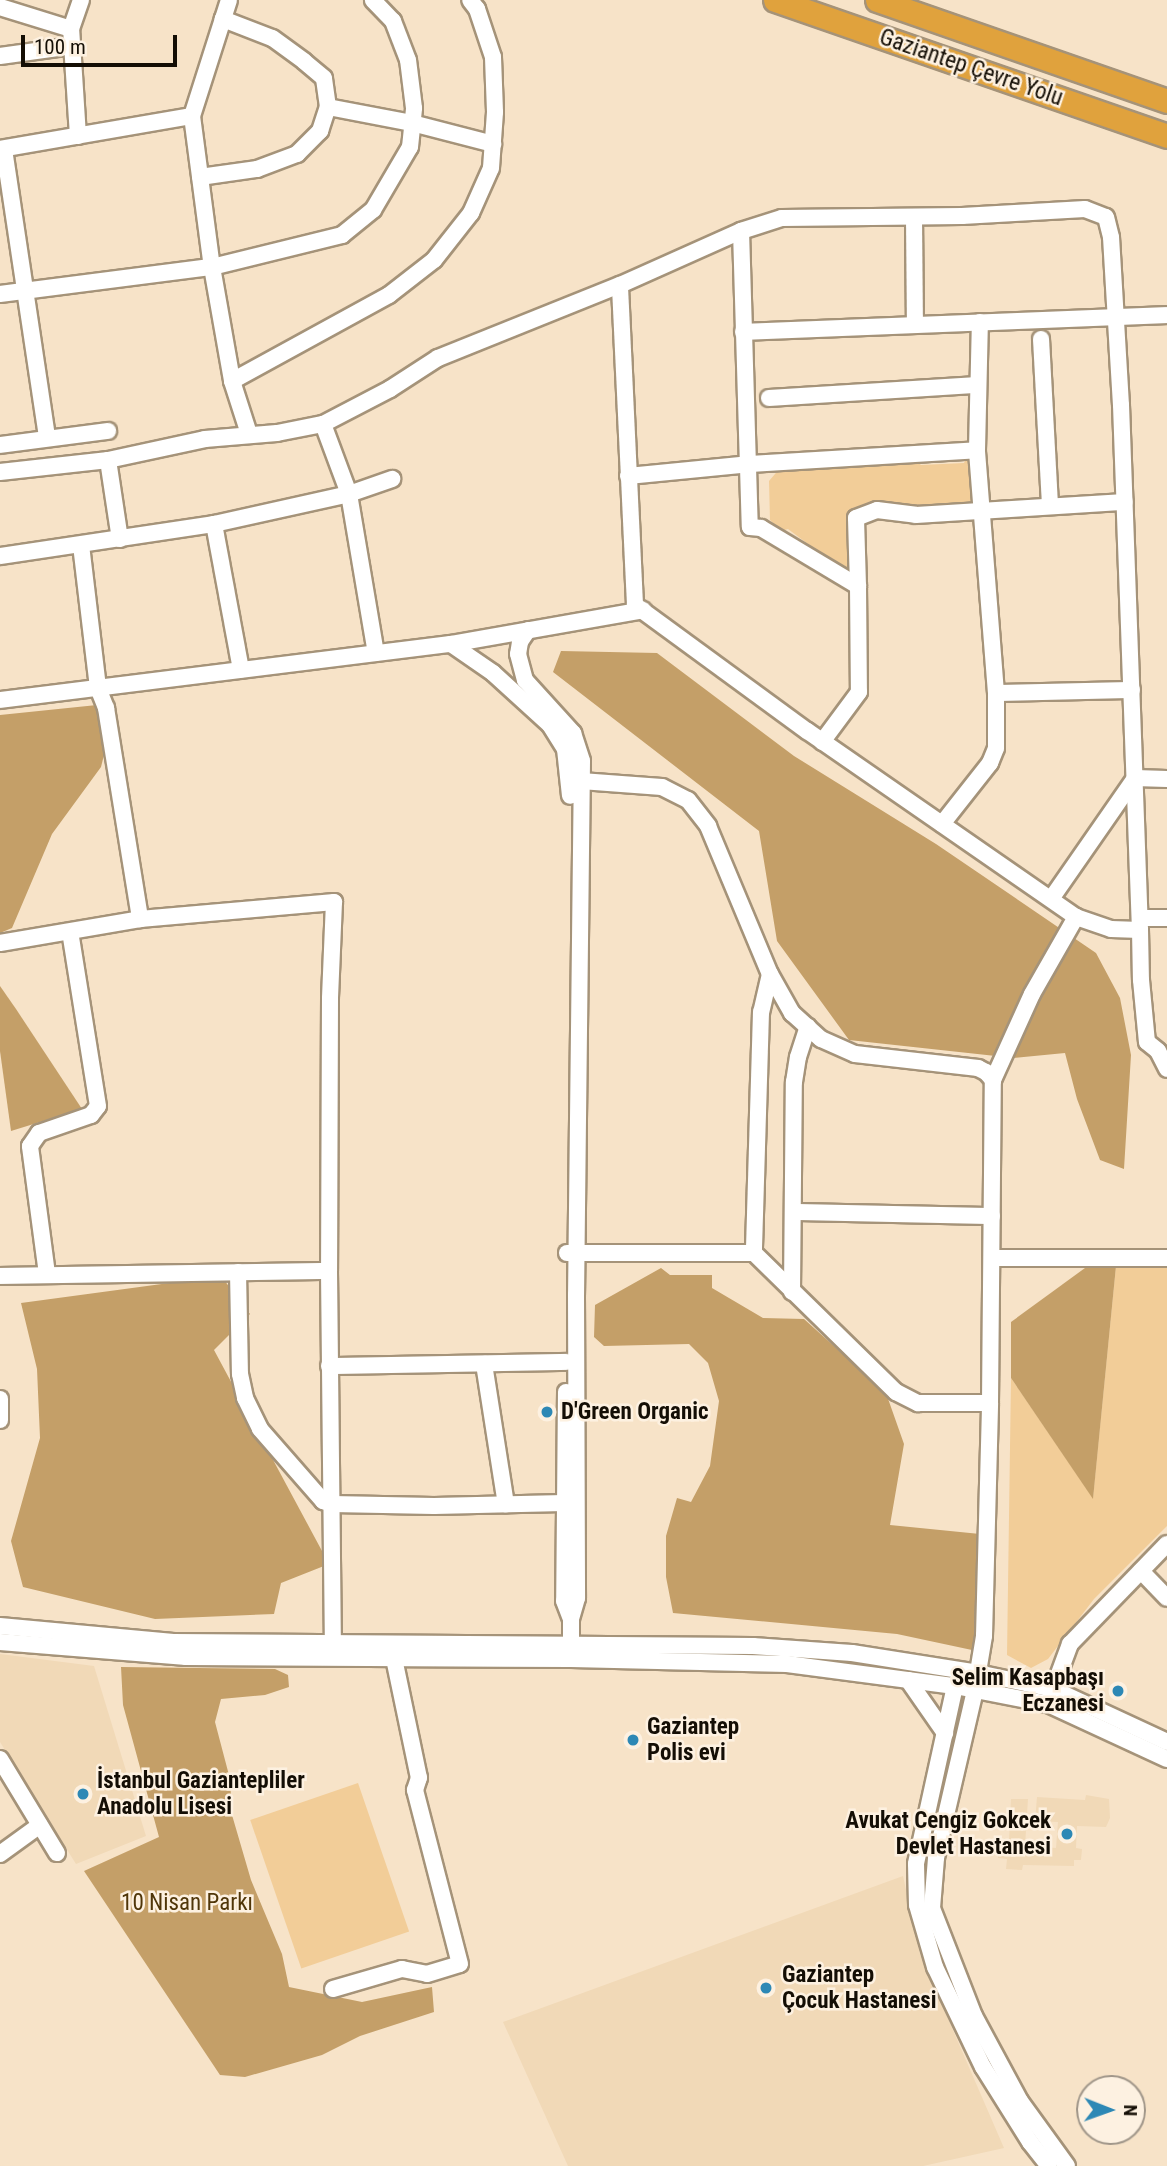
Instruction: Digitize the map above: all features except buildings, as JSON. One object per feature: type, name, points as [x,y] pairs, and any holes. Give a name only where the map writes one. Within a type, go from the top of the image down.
[{"type":"highway","name":"Gaziantep Çevre Yolu","points":[[775,0],[1167,136]]},
{"type":"highway","name":"Gaziantep Çevre Yolu","points":[[877,0],[1167,101]]},
{"type":"street","points":[[78,136],[71,29],[81,0]]},
{"type":"street","points":[[229,0],[192,116],[212,267],[232,381],[248,434]]},
{"type":"street","points":[[0,294],[212,267],[342,235],[373,210],[395,178],[410,147],[412,123],[408,60],[393,21],[373,0]]},
{"type":"street","points":[[232,381],[389,295],[434,260],[471,213],[491,168],[493,57],[477,9],[470,0]]},
{"type":"street","points":[[0,7],[71,29]]},
{"type":"street","points":[[200,177],[257,169],[297,154],[320,131],[328,107],[324,78],[304,61],[272,38],[223,19]]},
{"type":"street","points":[[0,57],[72,46]]},
{"type":"street","points":[[328,107],[412,123],[493,144]]},
{"type":"street","points":[[47,438],[2,149],[192,116]]},
{"type":"street","points":[[0,472],[108,460],[205,439],[277,433],[323,424],[390,389],[438,358],[620,285],[741,231],[782,218],[914,217],[1085,209],[1106,217],[1111,237],[1117,316],[1141,980],[1147,1042],[1162,1051],[1167,1069]]},
{"type":"street","points":[[914,217],[915,325]]},
{"type":"street","points":[[741,231],[750,527],[761,528],[858,586]]},
{"type":"street","points":[[620,285],[635,605],[822,742],[1076,917],[1111,929],[1167,918]]},
{"type":"street","points":[[743,332],[1167,315]]},
{"type":"street","points":[[942,824],[990,763],[996,748],[996,693],[977,450],[980,323]]},
{"type":"street","points":[[1041,339],[1050,506]]},
{"type":"street","points":[[769,398],[978,385]]},
{"type":"street","points":[[323,424],[349,494],[376,653]]},
{"type":"street","points":[[0,445],[108,431]]},
{"type":"street","points":[[628,476],[750,464],[977,450]]},
{"type":"street","points":[[108,460],[120,539]]},
{"type":"street","points":[[0,556],[214,524],[349,494],[392,479]]},
{"type":"street","points":[[822,742],[859,692],[856,518],[877,510],[916,516],[1125,502]]},
{"type":"street","points":[[214,524],[240,670]]},
{"type":"street","points":[[81,545],[98,688],[106,708],[140,919]]},
{"type":"street","points":[[0,699],[451,644],[643,610]]},
{"type":"street","points":[[528,630],[520,642],[518,654],[525,680],[573,733],[582,761],[564,1503],[564,1601],[571,1619]]},
{"type":"street","points":[[451,644],[494,673],[550,725],[565,749],[570,777],[571,1253],[578,1598],[571,1619],[571,1651]]},
{"type":"street","points":[[996,693],[1132,690]]},
{"type":"street","points":[[1135,778],[1167,779]]},
{"type":"street","points":[[1051,900],[1135,778]]},
{"type":"street","points":[[581,781],[662,787],[688,800],[708,826],[770,975],[792,1013],[821,1039],[855,1054],[978,1068],[993,1080]]},
{"type":"street","points":[[0,943],[140,919],[334,902],[330,999],[329,1271],[334,1644]]},
{"type":"street","points":[[1067,2166],[1020,2101],[974,2016],[932,1908],[936,1858],[975,1690],[984,1636],[990,1403],[993,1080],[1032,994],[1076,917]]},
{"type":"street","points":[[47,1274],[30,1146],[39,1133],[91,1115],[98,1106],[70,932]]},
{"type":"street","points":[[754,1253],[761,1012],[770,975]]},
{"type":"street","points":[[792,1292],[794,1082],[798,1057],[808,1027]]},
{"type":"street","points":[[794,1212],[992,1216]]},
{"type":"street","points":[[571,1253],[754,1253],[896,1392],[918,1403],[990,1403]]},
{"type":"street","points":[[992,1258],[1167,1258]]},
{"type":"street","points":[[0,1276],[329,1271]]},
{"type":"street","points":[[238,1272],[240,1374],[249,1409],[260,1429],[320,1498],[332,1504],[564,1503]]},
{"type":"street","points":[[329,1366],[566,1362]]},
{"type":"street","points":[[484,1364],[506,1504]]},
{"type":"street","points":[[0,1399],[0,1420]]},
{"type":"street","points":[[1050,1696],[1070,1644],[1167,1544]]},
{"type":"street","points":[[1141,1571],[1167,1598]]},
{"type":"street","points":[[0,1626],[173,1642],[334,1644],[392,1651]]},
{"type":"street","points":[[0,1643],[186,1657],[392,1651],[802,1649],[852,1653],[978,1672],[1050,1696],[1167,1742]]},
{"type":"street","points":[[333,1989],[402,1969],[427,1974],[460,1964],[415,1790],[419,1778],[392,1651]]},
{"type":"street","points":[[571,1651],[753,1662],[955,1685],[975,1690],[1050,1696],[1167,1759]]},
{"type":"street","points":[[978,1672],[955,1685],[916,1864],[917,1905],[935,1967],[982,2067],[1049,2166]]},
{"type":"street","points":[[908,1680],[945,1732]]},
{"type":"street","points":[[0,1759],[57,1853]]},
{"type":"street","points":[[0,1854],[40,1825]]},
{"type":"shaded area","points":[[977,457],[979,505],[867,506],[856,569],[840,570],[815,556],[816,550],[788,529],[781,531],[770,520],[769,481],[781,467],[826,470],[830,465],[916,460],[921,465],[964,463],[966,458]]},
{"type":"shaded area","points":[[1167,1264],[1167,1526],[1094,1599],[1048,1659],[1031,1668],[1007,1655],[1011,1378],[1093,1498],[1116,1266]]},
{"type":"shaded area","points":[[0,1654],[94,1666],[146,1836],[76,1864],[0,1742]]},
{"type":"shaded area","points":[[358,1783],[409,1931],[301,1969],[250,1820]]},
{"type":"shaded area","name":"Avukat Cengiz Gokcek Devlet Hastanesi","points":[[1086,1795],[1109,1799],[1110,1818],[1106,1827],[1077,1826],[1076,1848],[1082,1849],[1081,1860],[1074,1860],[1074,1866],[1023,1865],[1022,1870],[1006,1869],[1007,1859],[998,1858],[998,1841],[1009,1841],[1011,1799],[1028,1799],[1025,1846],[1056,1848],[1058,1822],[1035,1821],[1037,1797],[1085,1800]]},
{"type":"shaded area","name":"Gaziantep Çocuk Hastanesi","points":[[903,1876],[920,1954],[1004,2148],[923,2166],[568,2166],[503,2022]]},
{"type":"green space","points":[[561,651],[657,653],[794,756],[936,844],[1096,953],[1120,998],[1131,1055],[1124,1169],[1100,1160],[1077,1099],[1065,1053],[1014,1058],[849,1040],[777,941],[759,831],[553,672]]},
{"type":"green space","points":[[97,705],[107,743],[101,767],[52,834],[12,928],[0,933],[0,715]]},
{"type":"green space","points":[[0,986],[82,1109],[11,1131],[0,1051]]},
{"type":"green space","points":[[1116,1266],[1093,1499],[1011,1378],[1011,1322],[1085,1268]]},
{"type":"green space","points":[[661,1268],[670,1275],[712,1275],[712,1288],[763,1318],[804,1319],[886,1393],[904,1444],[890,1525],[980,1534],[978,1610],[972,1650],[897,1634],[673,1613],[666,1577],[666,1536],[677,1498],[691,1502],[710,1466],[719,1401],[708,1363],[689,1344],[604,1346],[594,1337],[595,1305]]},
{"type":"green space","points":[[221,1276],[250,1314],[214,1350],[329,1564],[281,1583],[274,1614],[155,1619],[23,1587],[11,1541],[40,1438],[37,1369],[21,1303]]},
{"type":"green space","name":"10 Nisan Parkı","points":[[121,1667],[275,1669],[288,1675],[289,1687],[265,1695],[221,1699],[215,1722],[230,1779],[232,1815],[251,1880],[282,1954],[289,1987],[362,2002],[432,1987],[434,2012],[360,2036],[322,2055],[245,2077],[220,2075],[84,1871],[159,1837],[123,1705]]},
{"type":"place","name":"D'Green Organic","points":[[547,1412]]},
{"type":"place","name":"Selim Kasapbaşı Eczanesi","points":[[1118,1691]]},
{"type":"place","name":"Gaziantep Polis evi","points":[[633,1740]]},
{"type":"place","name":"İstanbul Gaziantepliler Anadolu Lisesi","points":[[83,1794]]},
{"type":"place","name":"Avukat Cengiz Gokcek Devlet Hastanesi","points":[[1067,1834]]},
{"type":"place","name":"Gaziantep Çocuk Hastanesi","points":[[766,1988]]}]
